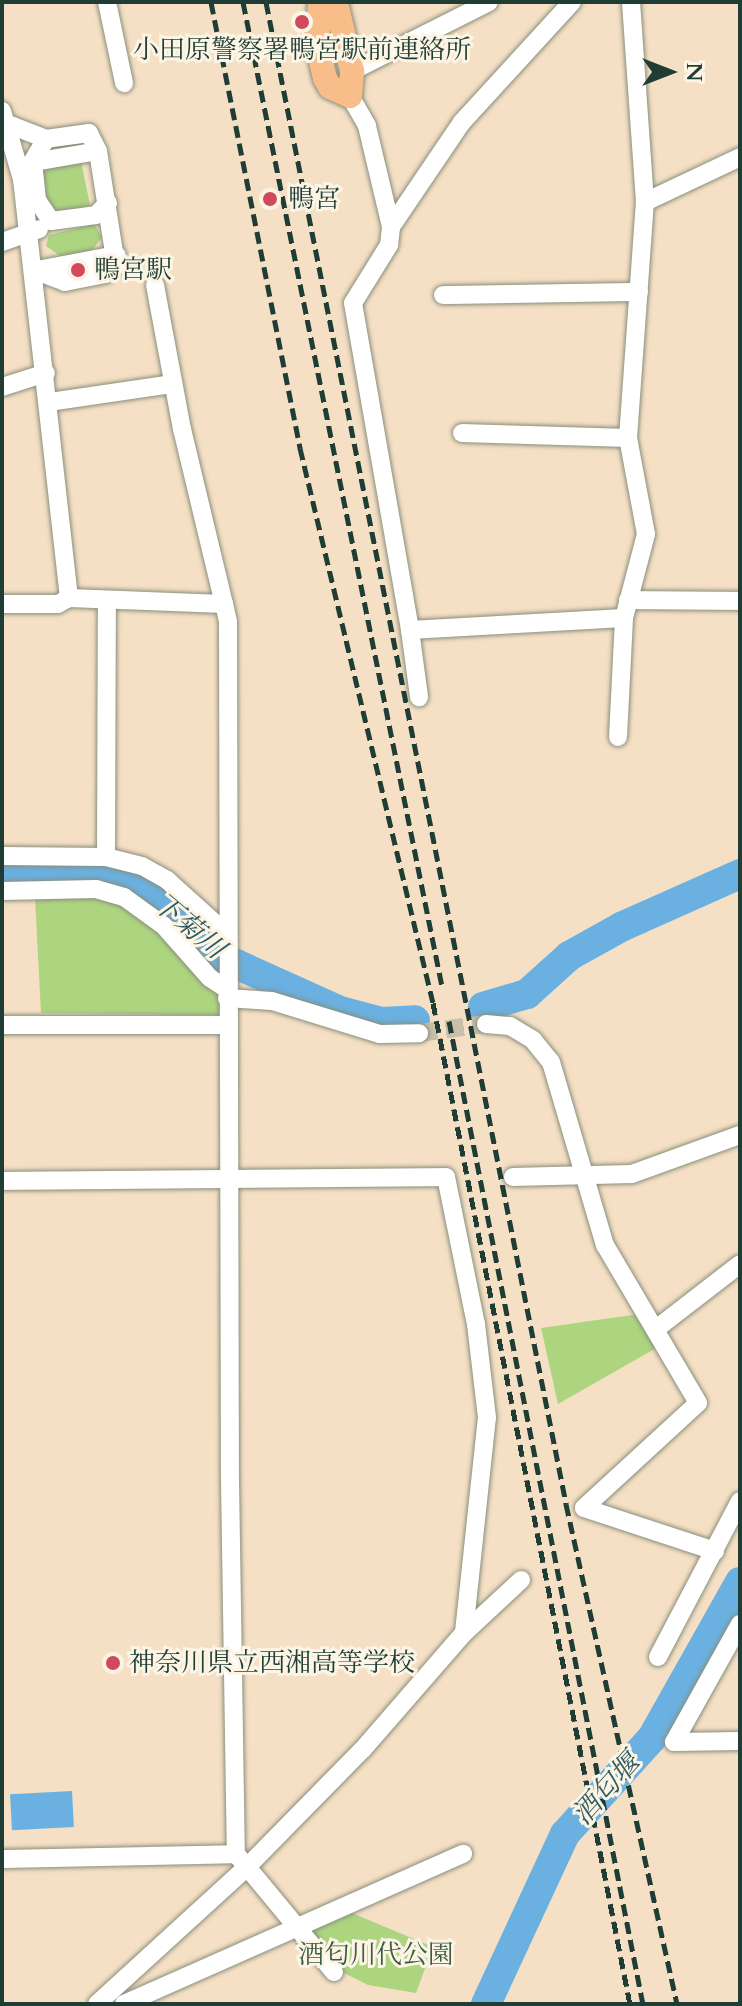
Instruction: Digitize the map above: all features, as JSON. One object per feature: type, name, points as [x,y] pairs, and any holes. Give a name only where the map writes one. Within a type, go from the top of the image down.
[{"type":"main road","points":[[320,2],[317,44],[325,78],[330,87],[350,96],[352,71],[336,2]]},
{"type":"street","points":[[107,2],[124,83]]},
{"type":"street","points":[[352,71],[489,2]]},
{"type":"street","points":[[391,227],[462,122],[572,2]]},
{"type":"street","points":[[618,737],[626,609],[646,534],[628,438],[645,202],[631,2]]},
{"type":"street","points":[[350,96],[367,126],[391,227],[389,245],[353,303],[419,697]]},
{"type":"street","points":[[3,117],[46,139]]},
{"type":"street","points":[[3,117],[22,179],[31,231],[69,598]]},
{"type":"street","points":[[22,179],[33,162],[36,147],[46,139],[89,133],[98,151],[117,255],[34,270]]},
{"type":"street","points":[[33,162],[98,151]]},
{"type":"street","points":[[645,202],[740,157]]},
{"type":"street","points":[[33,162],[43,216],[65,222]]},
{"type":"street","points":[[2,242],[31,231],[96,215],[108,203]]},
{"type":"street","points":[[155,285],[173,384],[228,622],[225,1177],[241,1861],[334,1972]]},
{"type":"street","points":[[443,295],[639,292]]},
{"type":"street","points":[[2,387],[46,373]]},
{"type":"street","points":[[49,402],[173,384]]},
{"type":"street","points":[[462,433],[628,438]]},
{"type":"street","points":[[2,604],[58,604],[69,598],[107,603],[224,604]]},
{"type":"street","points":[[410,630],[740,601]]},
{"type":"street","points":[[106,857],[107,603]]},
{"type":"street","points":[[2,856],[106,857],[142,866],[167,880],[228,939]]},
{"type":"street","points":[[2,891],[96,889],[124,897],[164,926],[210,978],[227,989],[380,1034],[419,1033]]},
{"type":"street","points":[[486,1024],[510,1026],[533,1040],[551,1062],[588,1176],[605,1245],[698,1403],[584,1508],[715,1551]]},
{"type":"street","points":[[2,1025],[227,1025]]},
{"type":"street","points":[[513,1177],[632,1174],[740,1135]]},
{"type":"street","points":[[2,1181],[446,1177],[476,1324],[487,1417],[479,1530],[464,1633]]},
{"type":"street","points":[[656,1329],[740,1264]]},
{"type":"street","points":[[658,1657],[740,1501]]},
{"type":"street","points":[[97,2004],[241,1861],[363,1749],[464,1633],[521,1580]]},
{"type":"street","points":[[740,1624],[674,1742],[740,1741]]},
{"type":"street","points":[[124,2004],[463,1854]]},
{"type":"street","points":[[2,1859],[241,1861]]},
{"type":"green space","points":[[81,161],[90,205],[57,215],[48,207],[43,171]]},
{"type":"green space","points":[[94,224],[102,237],[91,252],[60,256],[46,246],[49,235]]},
{"type":"green space","points":[[35,898],[102,898],[139,912],[220,997],[219,1015],[41,1013]]},
{"type":"green space","points":[[639,1314],[658,1347],[558,1404],[541,1328]]},
{"type":"green space","name":"酒匂川代公園","points":[[333,1905],[433,1947],[416,1993],[368,1985],[338,1970],[298,1920]]},
{"type":"water","points":[[72,1791],[74,1827],[12,1830],[10,1794]]},
{"type":"waterway","name":"下菊川","points":[[483,1007],[527,994],[569,956],[621,927],[740,874]]},
{"type":"waterway","name":"下菊川","points":[[2,876],[106,876],[137,884],[158,897],[211,952],[340,1011],[382,1022],[415,1020]]},
{"type":"waterway","name":"酒匂堰","points":[[486,2004],[565,1834],[652,1738],[740,1582]]},
{"type":"tunnel","points":[[419,1033],[486,1024]]},
{"type":"railway","points":[[211,2],[300,448],[433,1003],[630,2004]]},
{"type":"railway","points":[[243,2],[442,986]]},
{"type":"railway","points":[[266,2],[566,1504],[677,2004]]},
{"type":"railway","points":[[449,1021],[643,2004]]},
{"type":"place","name":"小田原警察署鴨宮駅前連絡所","points":[[302,22]]},
{"type":"place","name":"鴨宮","points":[[270,199]]},
{"type":"place","name":"鴨宮駅","points":[[78,270]]},
{"type":"place","name":"神奈川県立西湘高等学校","points":[[113,1663]]}]
